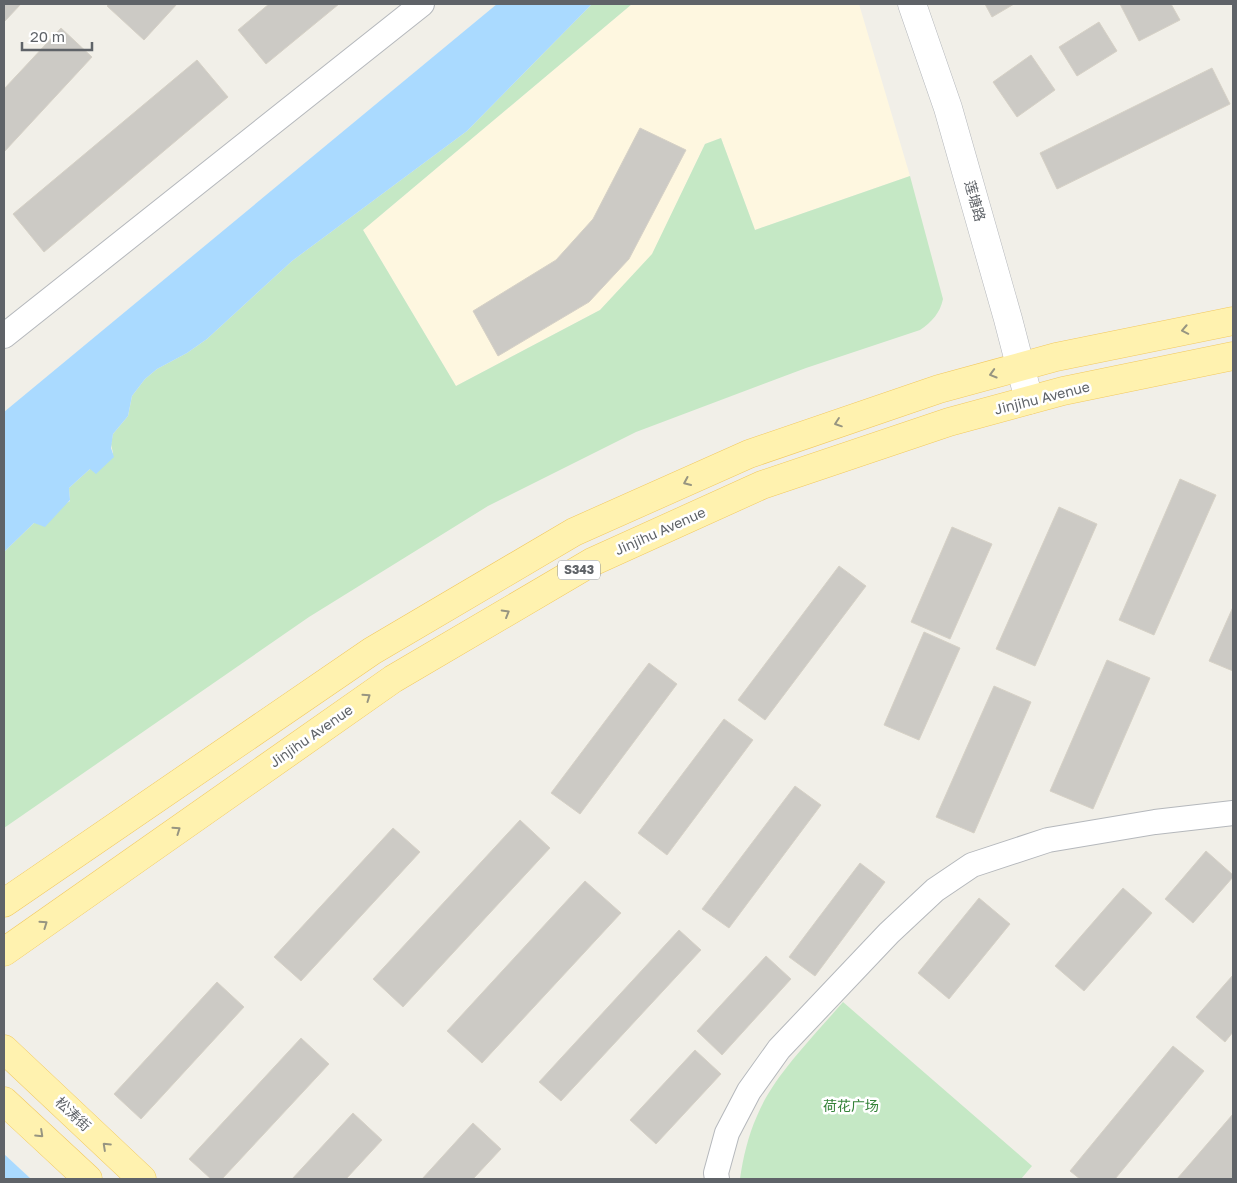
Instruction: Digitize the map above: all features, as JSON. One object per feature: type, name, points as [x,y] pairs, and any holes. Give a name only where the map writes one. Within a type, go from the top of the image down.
[{"type":"main road","name":"S343","points":[[4,903],[372,651],[574,532],[750,454],[939,389],[1056,357],[1233,321]]},
{"type":"main road","name":"Jinjihu Avenue","points":[[4,952],[393,679],[592,562],[762,485],[949,422],[1063,390],[1233,356]]},
{"type":"main road","name":"松涛街","points":[[4,1049],[142,1179]]},
{"type":"main road","points":[[4,1101],[88,1179]]},
{"type":"street","points":[[4,336],[422,4]]},
{"type":"street","name":"莲塘路","points":[[912,4],[948,108],[1029,400]]},
{"type":"street","points":[[716,1179],[727,1133],[749,1091],[779,1049],[888,933],[935,890],[972,865],[1048,840],[1155,822],[1233,813]]},
{"type":"shaded area","points":[[632,4],[859,4],[910,176],[755,230],[721,138],[705,144],[652,255],[600,310],[456,386],[363,230]]},
{"type":"green space","points":[[592,4],[632,4],[363,230],[456,386],[600,310],[652,254],[705,144],[721,138],[755,230],[910,176],[943,299],[935,317],[920,330],[806,368],[636,432],[488,506],[309,617],[4,828],[4,552],[34,523],[70,501],[69,488],[90,469],[113,453],[111,444],[113,434],[128,416],[132,396],[145,379],[157,369],[187,353],[207,339],[292,261],[467,131]]},
{"type":"green space","name":"荷花广场","points":[[843,1002],[1032,1166],[1021,1179],[740,1179],[748,1139],[764,1101],[795,1056]]},
{"type":"water","points":[[497,4],[592,4],[467,131],[292,261],[207,339],[187,353],[157,369],[145,379],[132,396],[128,416],[113,434],[111,448],[114,457],[96,474],[90,469],[69,488],[70,500],[45,527],[34,523],[4,552],[4,412]]},
{"type":"water","points":[[4,1154],[31,1179],[4,1179]]},
{"type":"building","points":[[4,4],[21,4],[4,22]]},
{"type":"building","points":[[109,4],[177,4],[144,40],[107,6]]},
{"type":"building","points":[[269,4],[339,4],[266,64],[238,30]]},
{"type":"building","points":[[985,4],[1014,4],[992,17]]},
{"type":"building","points":[[1120,4],[1171,4],[1180,20],[1139,41]]},
{"type":"building","points":[[1099,22],[1117,51],[1077,76],[1059,47]]},
{"type":"building","points":[[61,28],[92,57],[4,152],[4,89]]},
{"type":"building","points":[[1031,55],[1055,90],[1017,117],[993,82]]},
{"type":"building","points":[[197,60],[228,97],[44,252],[13,214]]},
{"type":"building","points":[[1212,68],[1230,104],[1057,189],[1040,153]]},
{"type":"building","points":[[640,128],[686,150],[629,259],[589,302],[498,356],[473,311],[556,260],[593,219]]},
{"type":"building","points":[[1180,479],[1216,495],[1154,635],[1119,620]]},
{"type":"building","points":[[1059,507],[1097,524],[1035,666],[996,649]]},
{"type":"building","points":[[952,527],[992,544],[950,639],[911,622]]},
{"type":"building","points":[[839,566],[866,586],[765,720],[738,700]]},
{"type":"building","points":[[1233,607],[1233,671],[1209,661]]},
{"type":"building","points":[[924,632],[960,648],[919,740],[884,725]]},
{"type":"building","points":[[1107,660],[1150,678],[1093,809],[1050,791]]},
{"type":"building","points":[[649,663],[677,684],[580,814],[551,793]]},
{"type":"building","points":[[994,686],[1031,702],[974,833],[936,817]]},
{"type":"building","points":[[724,719],[753,740],[667,855],[638,833]]},
{"type":"building","points":[[795,786],[821,805],[729,928],[702,909]]},
{"type":"building","points":[[520,820],[550,848],[403,1007],[373,979]]},
{"type":"building","points":[[393,828],[420,852],[301,981],[274,957]]},
{"type":"building","points":[[1206,851],[1233,877],[1193,923],[1165,899]]},
{"type":"building","points":[[860,863],[885,882],[815,976],[789,957]]},
{"type":"building","points":[[585,881],[621,913],[482,1063],[447,1031]]},
{"type":"building","points":[[1123,888],[1152,913],[1084,991],[1055,966]]},
{"type":"building","points":[[979,898],[1010,924],[949,999],[918,973]]},
{"type":"building","points":[[679,930],[701,950],[561,1101],[539,1082]]},
{"type":"building","points":[[766,956],[791,979],[722,1055],[697,1031]]},
{"type":"building","points":[[1233,975],[1233,1032],[1225,1042],[1196,1017]]},
{"type":"building","points":[[217,982],[244,1007],[141,1119],[114,1094]]},
{"type":"building","points":[[301,1038],[329,1064],[222,1179],[211,1179],[189,1159]]},
{"type":"building","points":[[1173,1046],[1204,1071],[1115,1179],[1080,1179],[1070,1171]]},
{"type":"building","points":[[695,1050],[721,1074],[656,1144],[630,1120]]},
{"type":"building","points":[[353,1113],[382,1140],[346,1179],[292,1179]]},
{"type":"building","points":[[1233,1114],[1233,1179],[1177,1179]]},
{"type":"building","points":[[473,1123],[501,1149],[473,1179],[422,1179]]}]
